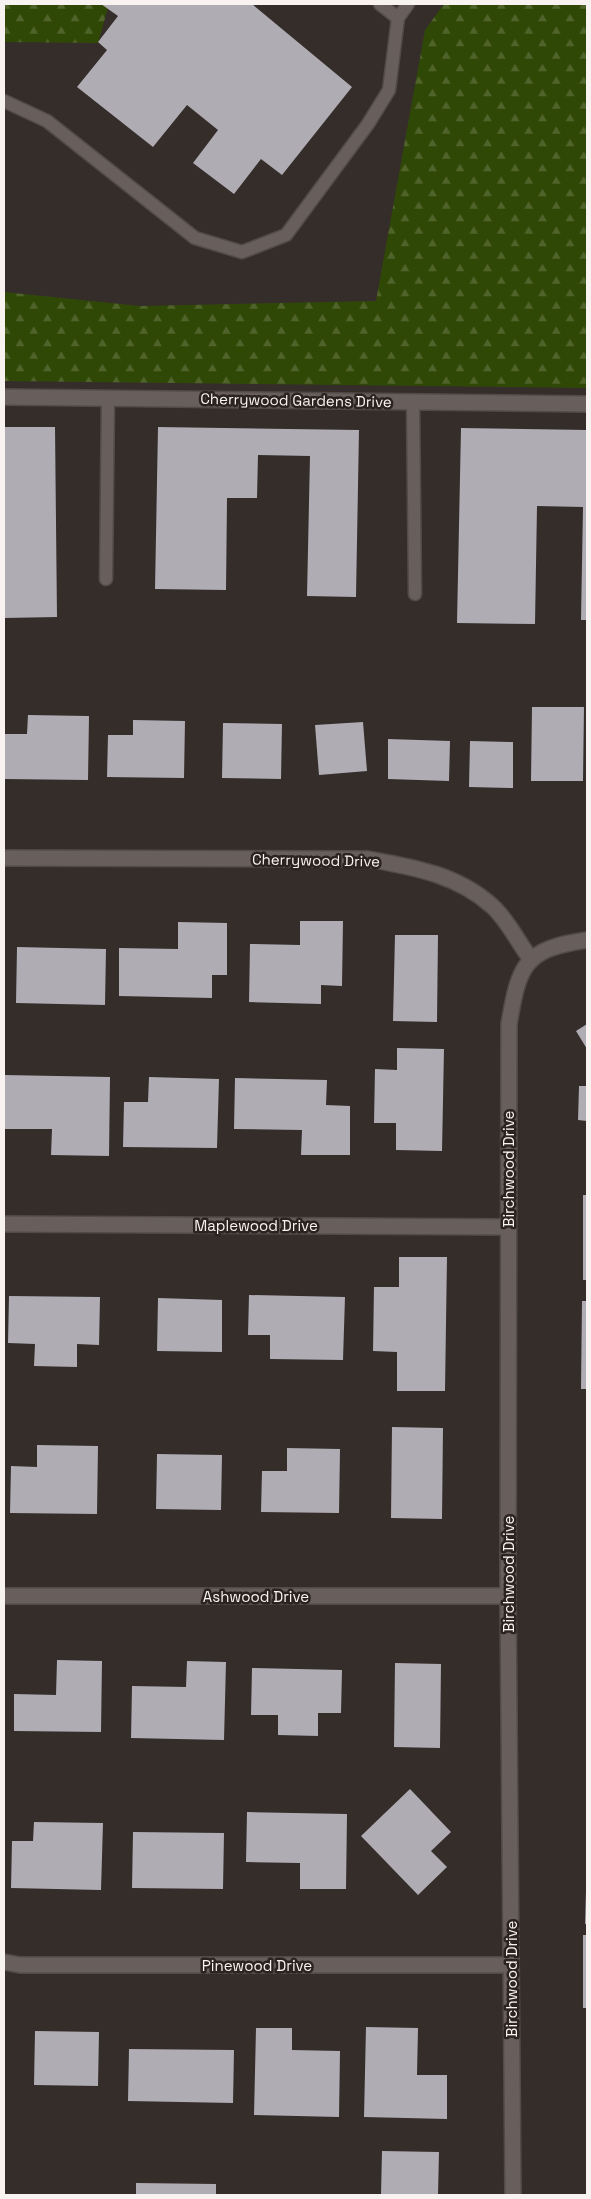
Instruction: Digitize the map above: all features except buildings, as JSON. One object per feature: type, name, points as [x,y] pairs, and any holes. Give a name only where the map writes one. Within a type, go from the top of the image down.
[{"type":"street","name":"Cherrywood Gardens Drive","points":[[4,396],[587,404]]},
{"type":"street","name":"Cherrywood Drive","points":[[4,858],[368,859],[424,869],[464,885],[492,906],[530,958]]},
{"type":"street","points":[[530,958],[561,944],[587,940]]},
{"type":"street","name":"Birchwood Drive","points":[[513,2195],[508,1596],[508,1024],[515,984],[530,958]]},
{"type":"street","name":"Maplewood Drive","points":[[4,1224],[508,1227]]},
{"type":"street","name":"Ashwood Drive","points":[[4,1596],[508,1596]]},
{"type":"street","name":"Pinewood Drive","points":[[4,1962],[20,1965],[511,1965]]},
{"type":"lane","points":[[380,4],[398,18]]},
{"type":"lane","points":[[4,101],[47,121],[195,238],[242,252],[286,235],[368,124],[389,90],[398,18],[408,4]]},
{"type":"lane","points":[[106,579],[108,398]]},
{"type":"lane","points":[[413,401],[414,594]]},
{"type":"green space","points":[[4,4],[109,4],[98,43],[4,42]]},
{"type":"green space","points":[[444,4],[587,4],[587,388],[4,381],[4,292],[140,306],[376,301],[425,30]]}]
